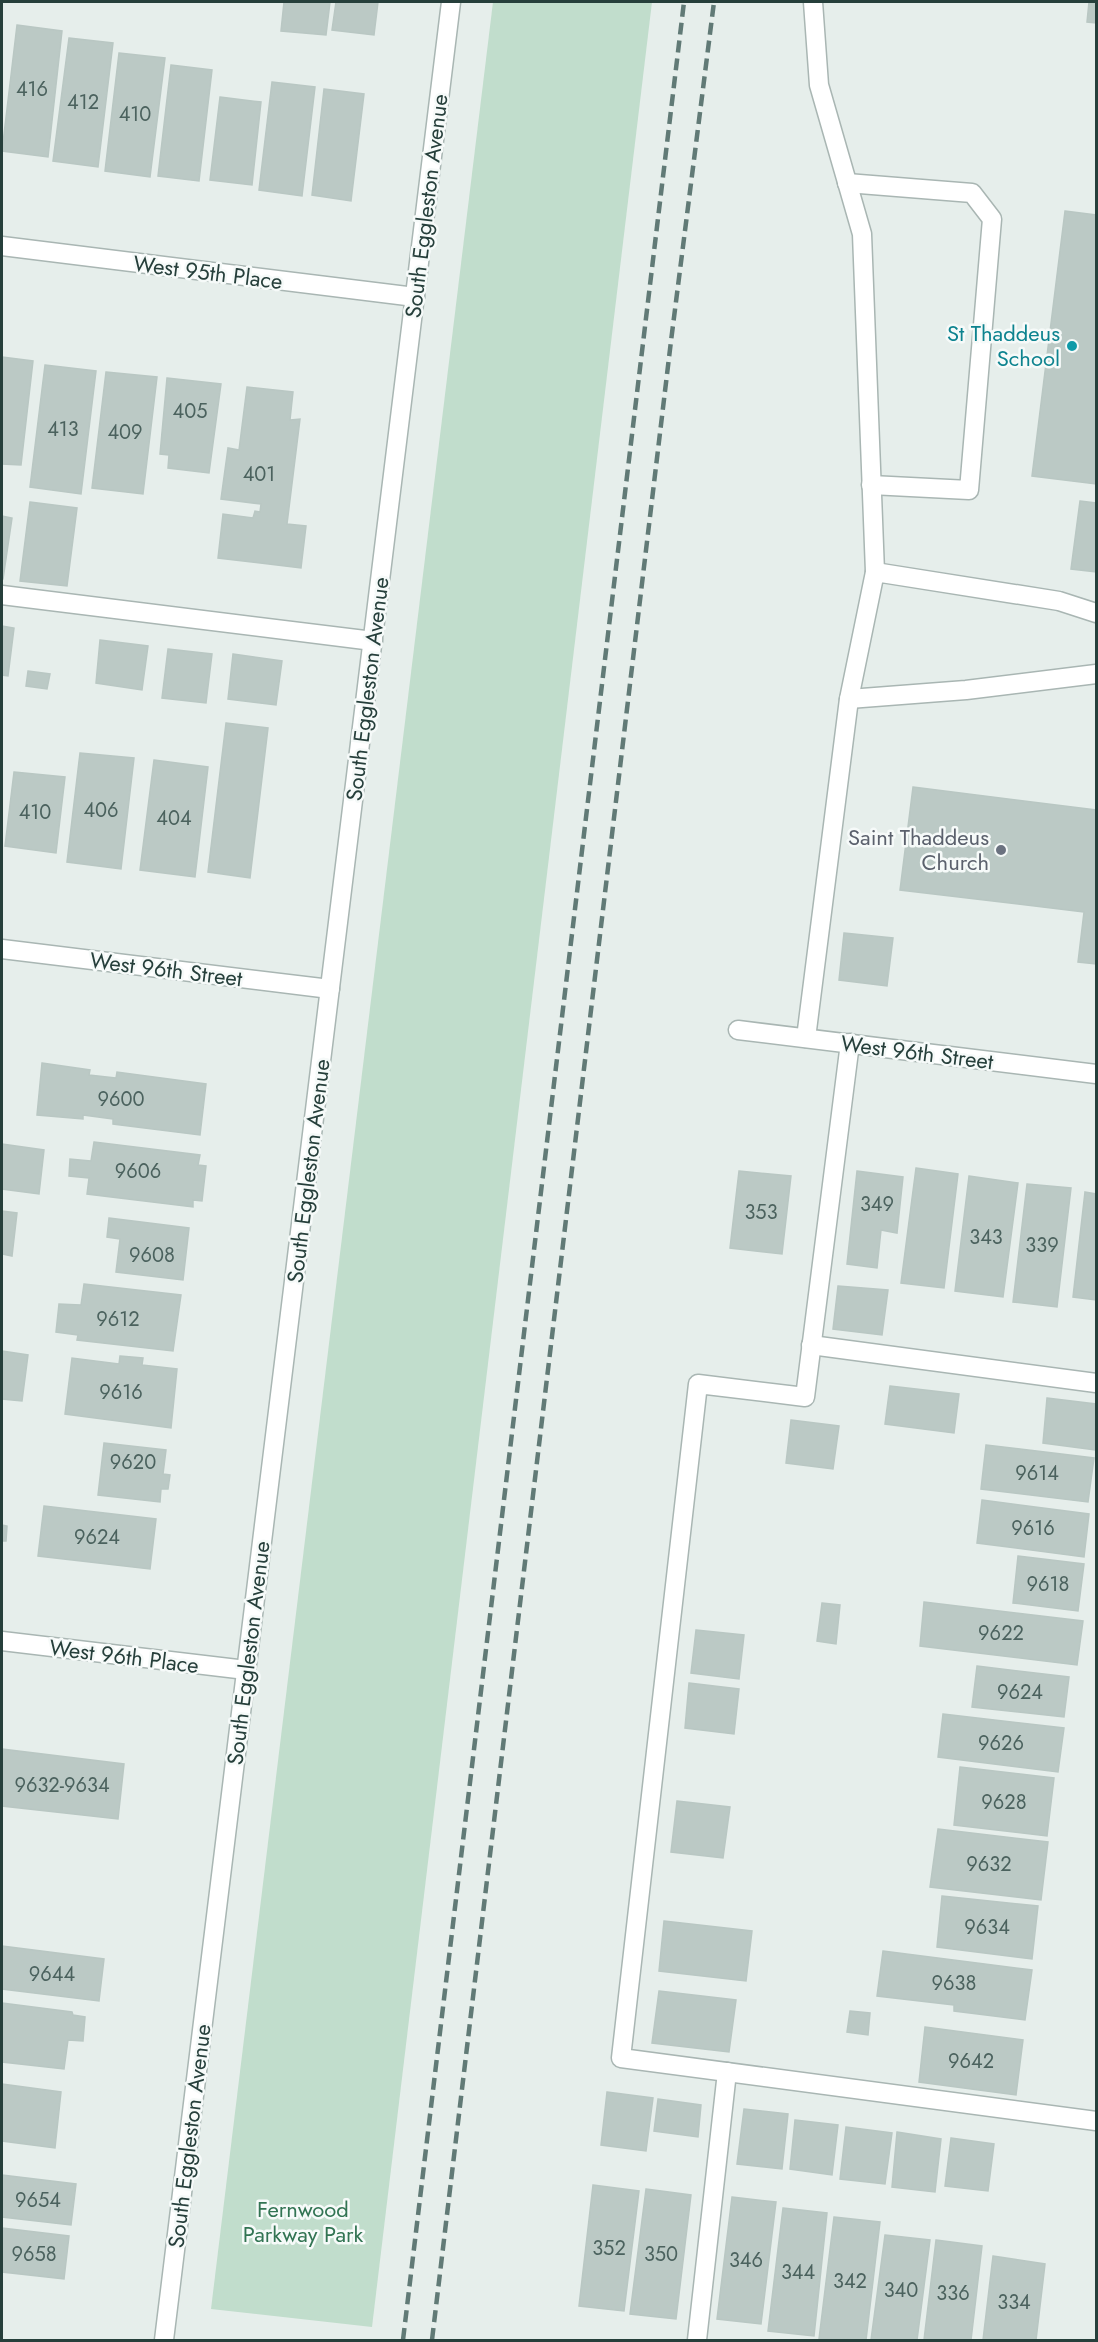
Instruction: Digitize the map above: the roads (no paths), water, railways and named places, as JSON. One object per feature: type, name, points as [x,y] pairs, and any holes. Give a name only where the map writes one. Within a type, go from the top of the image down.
[{"type":"street","name":"South Eggleston Avenue","points":[[164,2340],[451,2]]},
{"type":"street","points":[[806,1038],[849,699],[875,572],[862,234],[819,85],[813,2]]},
{"type":"street","points":[[847,183],[972,193],[992,219],[969,490],[871,485]]},
{"type":"street","name":"West 95th Place","points":[[2,246],[415,297]]},
{"type":"street","points":[[875,572],[1059,601],[1096,613]]},
{"type":"street","points":[[2,595],[373,641]]},
{"type":"street","points":[[849,699],[966,690],[1096,674]]},
{"type":"street","name":"West 96th Street","points":[[2,949],[330,989]]},
{"type":"street","name":"West 96th Street","points":[[738,1030],[1096,1074]]},
{"type":"street","points":[[850,1043],[805,1397],[698,1384],[621,2058],[1096,2121]]},
{"type":"street","points":[[812,1345],[1096,1383]]},
{"type":"street","name":"West 96th Place","points":[[2,1641],[246,1670]]},
{"type":"street","points":[[698,2340],[727,2072]]},
{"type":"railway","points":[[403,2340],[684,2]]},
{"type":"railway","points":[[432,2340],[671,341],[714,2]]},
{"type":"place","name":"St Thaddeus School","points":[[1072,346]]},
{"type":"place","name":"Saint Thaddeus Church","points":[[1001,850]]},
{"type":"park label","name":"Fernwood Parkway Park","points":[[303,2222]]}]
